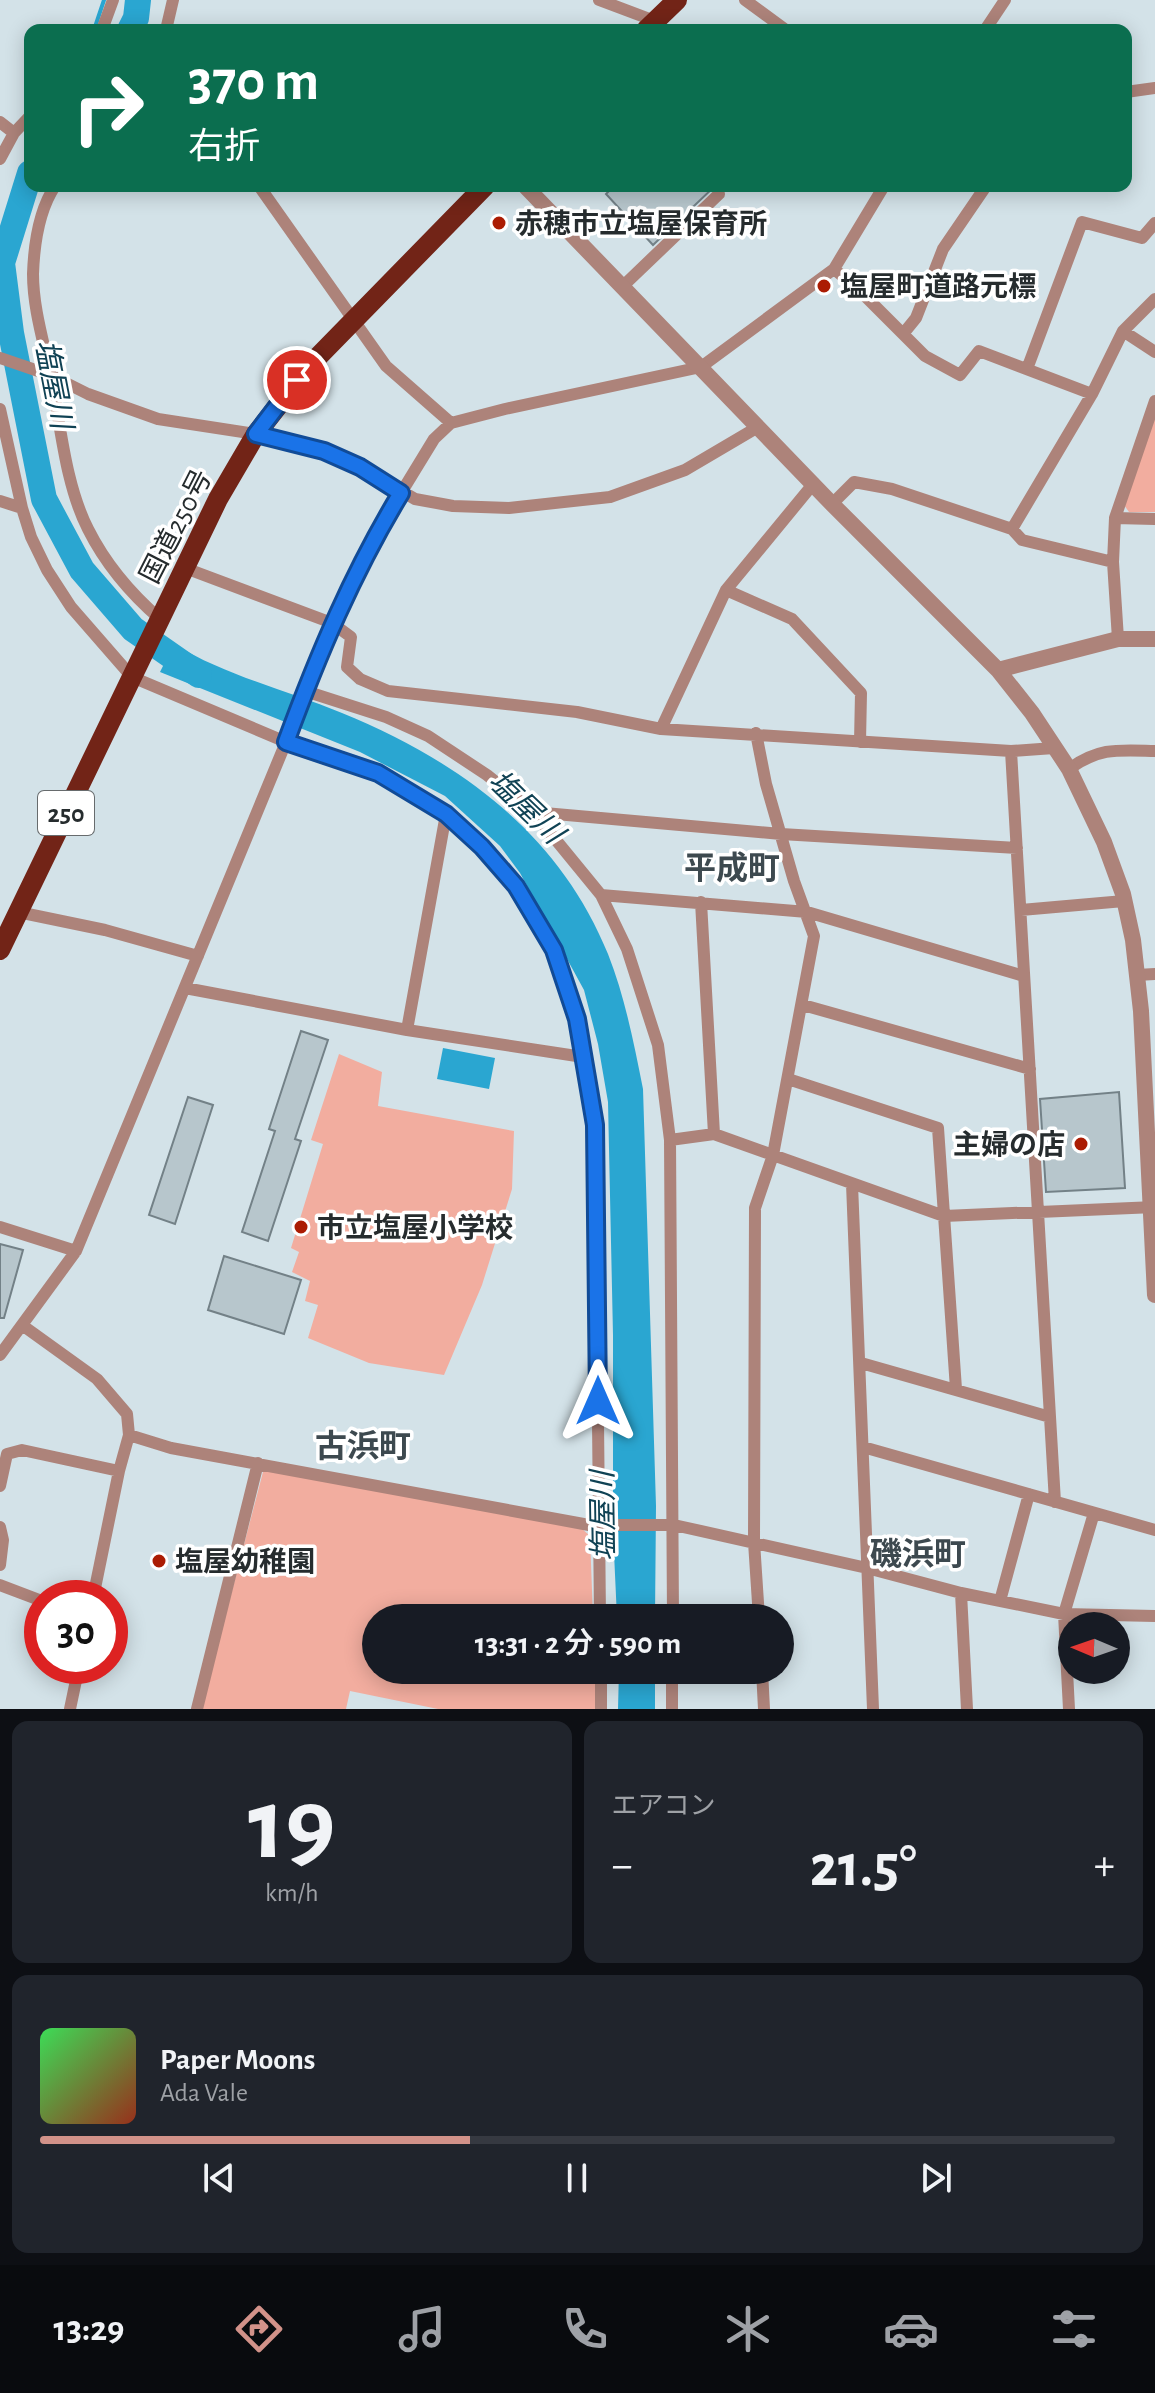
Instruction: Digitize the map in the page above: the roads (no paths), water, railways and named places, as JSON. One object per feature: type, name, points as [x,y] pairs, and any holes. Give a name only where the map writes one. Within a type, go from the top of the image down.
[{"type":"highway","points":[[651,24],[677,0]]},
{"type":"highway","name":"国道250号","points":[[0,950],[10,921],[218,499],[256,434],[309,366],[479,192]]},
{"type":"street","points":[[104,24],[113,0]]},
{"type":"street","points":[[167,24],[173,0]]},
{"type":"street","points":[[599,0],[648,24]]},
{"type":"street","points":[[745,0],[778,24]]},
{"type":"street","points":[[989,24],[1005,0]]},
{"type":"street","points":[[1132,91],[1155,88]]},
{"type":"street","points":[[0,122],[14,133]]},
{"type":"street","points":[[0,159],[14,133],[24,122]]},
{"type":"street","points":[[51,192],[36,241],[33,276],[38,317],[73,486],[87,527],[120,581],[160,619]]},
{"type":"street","points":[[263,192],[351,321],[386,366],[451,423]]},
{"type":"street","points":[[531,192],[832,504],[998,670],[1069,769],[1104,842],[1124,901],[1133,940],[1152,1207],[1155,1295]]},
{"type":"street","points":[[0,1355],[76,1251],[332,623],[365,552],[434,439],[451,423],[701,367],[834,269],[880,192]]},
{"type":"street","points":[[903,334],[916,318],[943,249],[982,192]]},
{"type":"street","points":[[622,287],[719,194]]},
{"type":"street","points":[[1027,369],[1082,222],[1142,238],[1155,223]]},
{"type":"street","points":[[834,269],[925,356],[960,375],[979,351],[1092,394]]},
{"type":"street","points":[[1012,529],[1092,394],[1123,331],[1155,299]]},
{"type":"street","points":[[1123,331],[1155,352]]},
{"type":"street","points":[[0,358],[158,419],[256,434],[324,451],[360,467],[401,493],[432,504],[509,508],[610,497],[685,470],[758,427]]},
{"type":"street","points":[[1118,639],[1113,562],[1115,518],[1155,401]]},
{"type":"street","points":[[0,409],[22,508],[31,537],[47,570],[71,607],[132,677],[286,742],[378,773],[446,814],[482,847],[516,886],[554,950],[577,1019],[595,1125],[600,1604]]},
{"type":"street","points":[[832,504],[854,482],[892,489],[1012,529],[1022,540],[1113,562]]},
{"type":"street","points":[[661,729],[726,590],[814,483]]},
{"type":"street","points":[[0,501],[22,508]]},
{"type":"street","points":[[1115,518],[1155,519]]},
{"type":"street","points":[[185,568],[332,623],[351,637],[347,667],[360,679],[388,691],[577,712],[661,729],[1011,751],[1054,748]]},
{"type":"street","points":[[726,590],[792,619],[861,693],[860,742]]},
{"type":"street","points":[[998,670],[1118,639],[1155,639]]},
{"type":"street","points":[[305,691],[386,717],[428,736],[487,775],[533,812],[601,895],[627,949],[658,1045],[670,1140],[673,1604]]},
{"type":"street","points":[[756,733],[766,784],[794,881],[814,936],[773,1155],[755,1208],[754,1542],[758,1604]]},
{"type":"street","points":[[1069,769],[1083,758],[1107,749],[1155,751]]},
{"type":"street","points":[[1011,751],[1055,1502]]},
{"type":"street","points":[[533,812],[781,834],[1017,848]]},
{"type":"street","points":[[407,1030],[446,814]]},
{"type":"street","points":[[601,895],[807,912],[1024,976]]},
{"type":"street","points":[[1021,910],[1124,901]]},
{"type":"street","points":[[701,902],[714,1134]]},
{"type":"street","points":[[10,921],[105,930],[198,956]]},
{"type":"street","points":[[1137,975],[1155,974]]},
{"type":"street","points":[[185,988],[407,1030],[583,1057]]},
{"type":"street","points":[[803,1005],[1030,1069]]},
{"type":"street","points":[[788,1079],[938,1128],[956,1389]]},
{"type":"street","points":[[670,1140],[714,1134],[944,1216],[1152,1207]]},
{"type":"street","points":[[852,1184],[873,1709]]},
{"type":"street","points":[[0,1227],[76,1251]]},
{"type":"street","points":[[22,1325],[97,1379],[127,1414],[129,1435],[97,1580]]},
{"type":"street","points":[[861,1363],[1050,1417]]},
{"type":"street","points":[[129,1435],[171,1448],[589,1525],[674,1525],[1058,1613]]},
{"type":"street","points":[[863,1447],[1155,1530]]},
{"type":"street","points":[[0,1486],[7,1454],[22,1450],[119,1471]]},
{"type":"street","points":[[197,1709],[258,1463]]},
{"type":"street","points":[[1000,1601],[1029,1494]]},
{"type":"street","points":[[1065,1612],[1094,1513]]},
{"type":"street","points":[[0,1527],[3,1540],[0,1565]]},
{"type":"street","points":[[0,1585],[24,1594]]},
{"type":"street","points":[[961,1593],[967,1709]]},
{"type":"street","points":[[1130,1615],[1155,1616]]},
{"type":"street","points":[[70,1709],[75,1684]]},
{"type":"street","points":[[601,1684],[601,1709]]},
{"type":"street","points":[[672,1684],[672,1709]]},
{"type":"street","points":[[763,1684],[764,1709]]},
{"type":"street","points":[[1068,1684],[1069,1709]]},
{"type":"water","points":[[174,644],[214,665],[342,713],[426,754],[465,778],[533,837],[562,872],[587,911],[608,954],[619,987],[643,1089],[656,1506],[655,1604],[616,1604],[608,1102],[584,990],[520,873],[500,846],[445,796],[360,752],[160,672]]},
{"type":"water","points":[[443,1048],[495,1058],[489,1089],[437,1079]]},
{"type":"water","points":[[619,1684],[655,1684],[655,1709],[618,1709]]},
{"type":"waterway","points":[[96,24],[104,0]]},
{"type":"waterway","name":"塩屋川","points":[[133,24],[138,0]]},
{"type":"waterway","name":"塩屋川","points":[[24,192],[2,263],[11,333],[44,499],[82,570],[133,629],[199,675]]},
{"type":"place","name":"赤穂市立塩屋保育所","points":[[499,223]]},
{"type":"place","name":"塩屋町道路元標","points":[[824,286]]},
{"type":"place","name":"主婦の店","points":[[1081,1144]]},
{"type":"place","name":"市立塩屋小学校","points":[[301,1227]]},
{"type":"place","name":"塩屋幼稚園","points":[[159,1561]]},
{"type":"district","name":"平成町","points":[[732,868]]},
{"type":"district","name":"古浜町","points":[[363,1446]]},
{"type":"district","name":"磯浜町","points":[[918,1554]]}]
